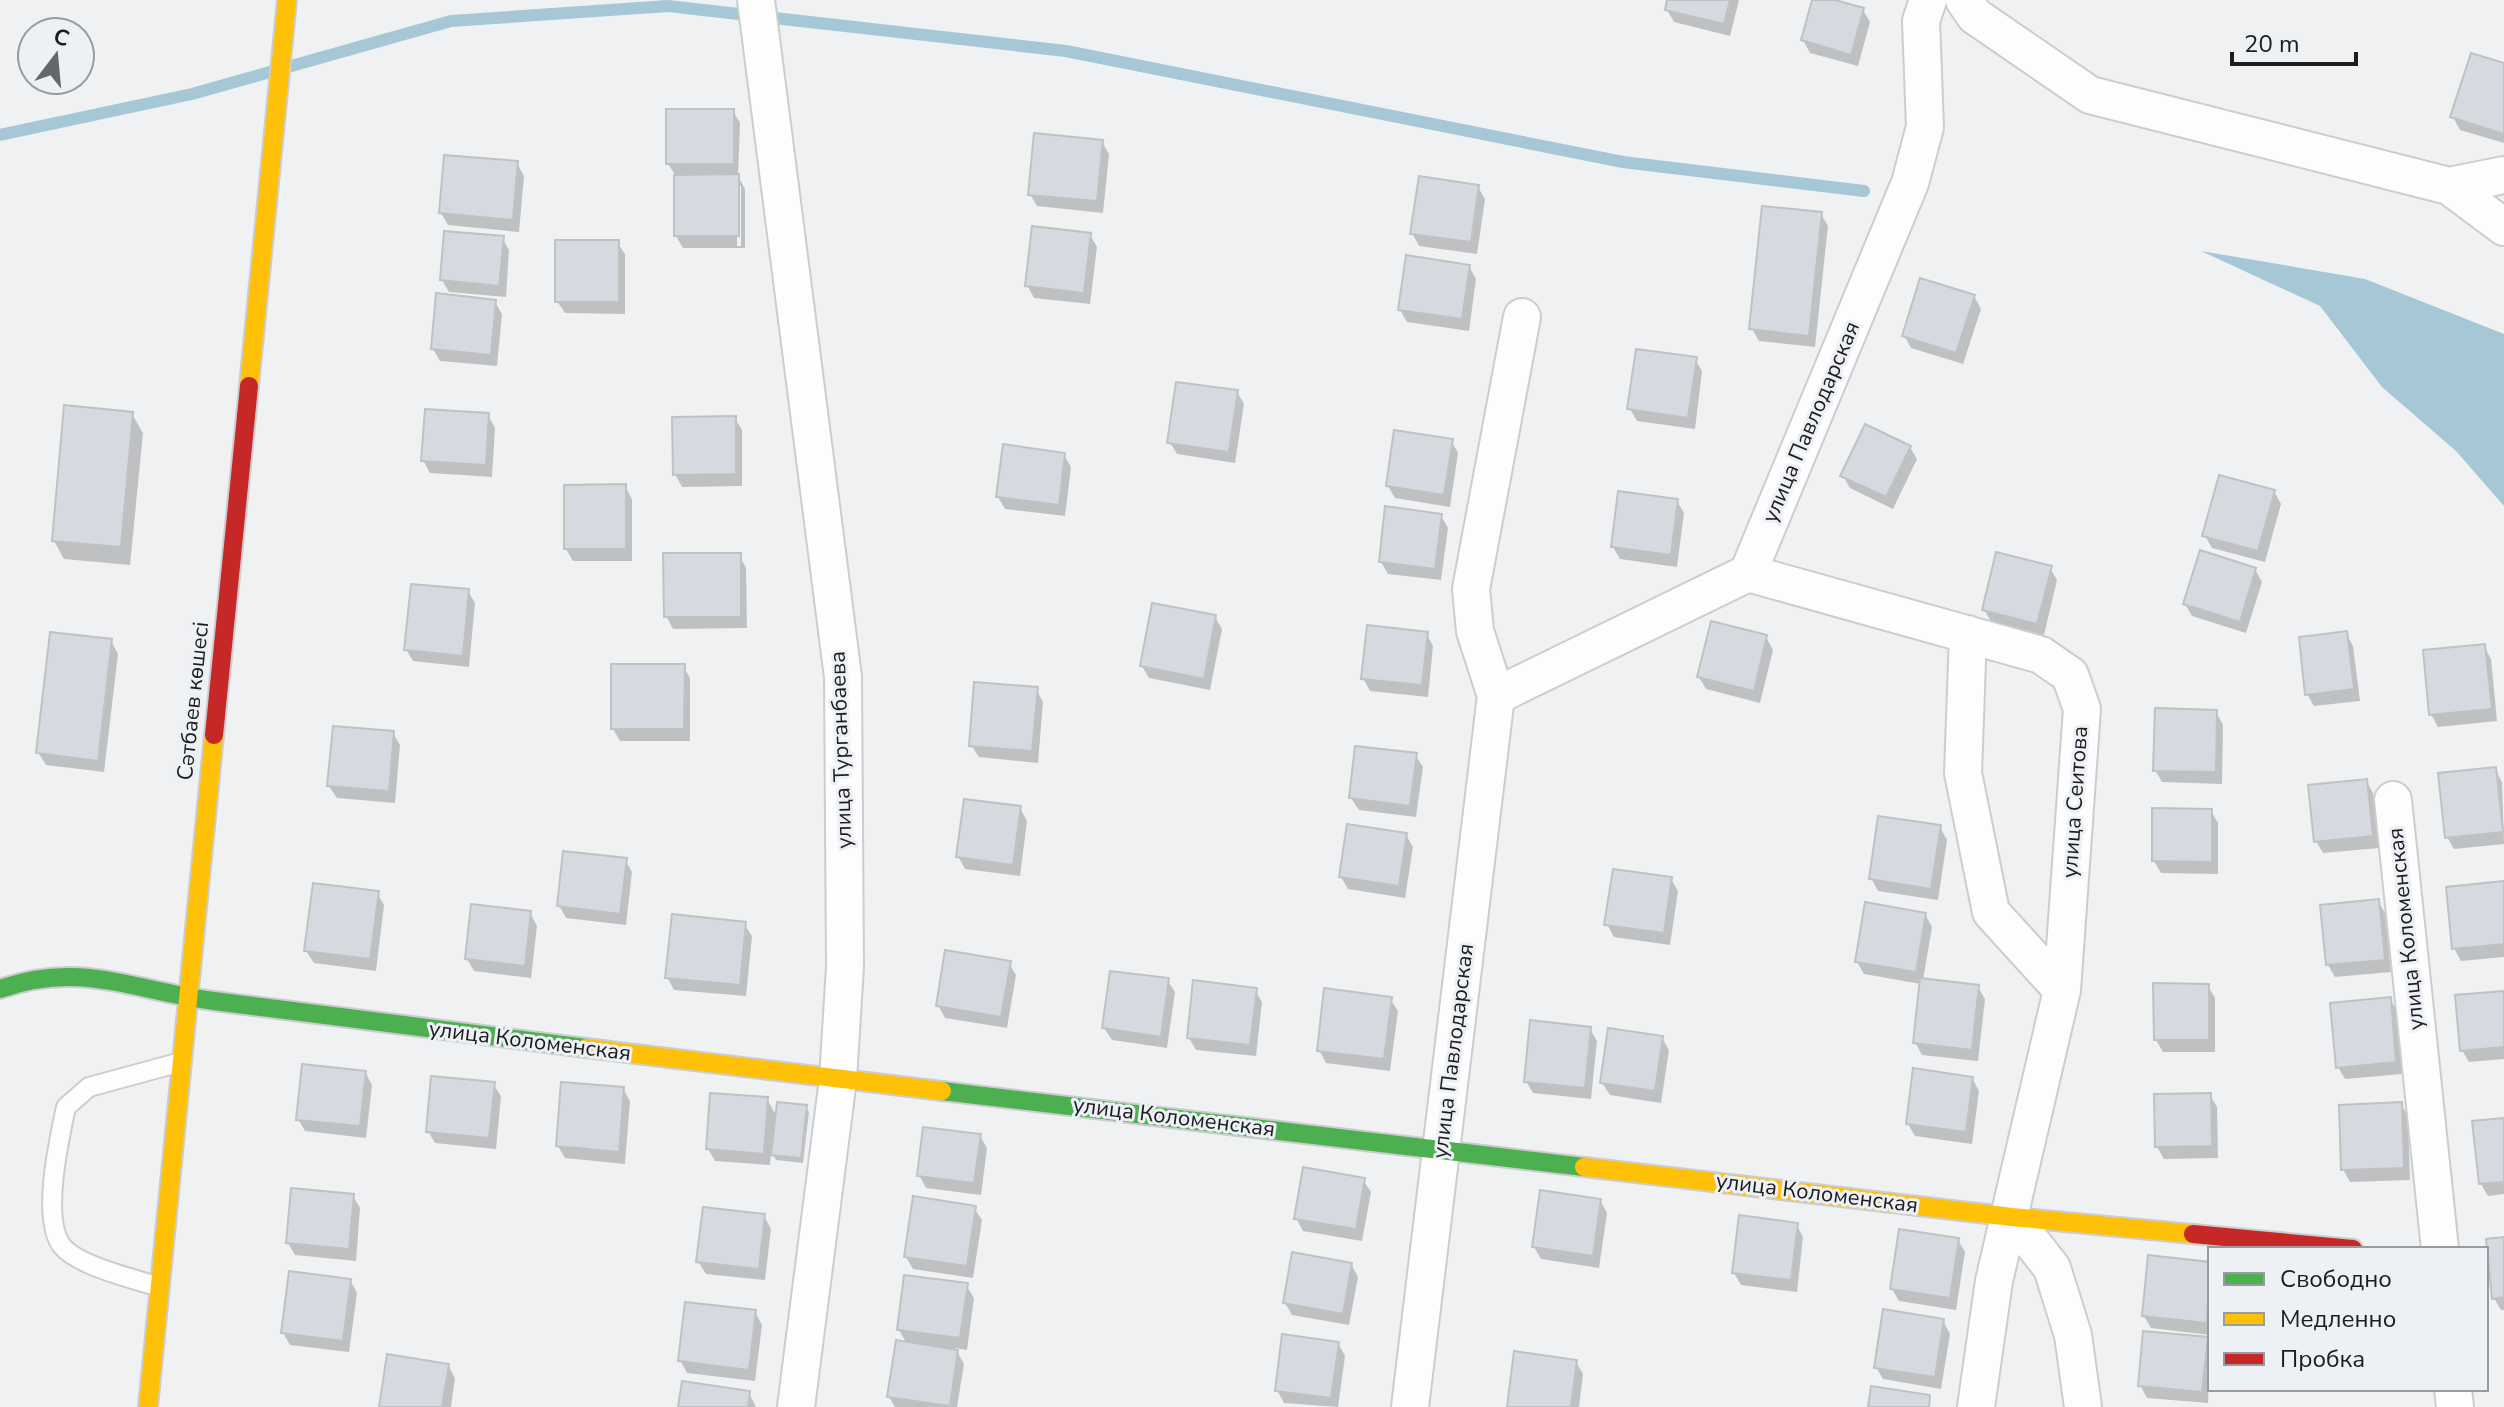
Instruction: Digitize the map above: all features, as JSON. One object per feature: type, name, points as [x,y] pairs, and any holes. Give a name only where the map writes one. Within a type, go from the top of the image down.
[{"type":"street","name":"Сәтбаев көшесі","points":[[148,1407],[287,0]]},
{"type":"street","name":"улица Турганбаева","points":[[756,0],[764,84],[843,677],[845,967],[838,1079],[796,1407]]},
{"type":"street","name":"улица Павлодарская","points":[[1748,573],[1910,183],[1925,127],[1921,21],[1928,0]]},
{"type":"street","points":[[1964,0],[1975,16],[2090,95],[2449,186],[2504,227]]},
{"type":"street","points":[[2449,186],[2504,175]]},
{"type":"street","name":"улица Павлодарская","points":[[1410,1407],[1496,696],[1475,631],[1471,589],[1522,317]]},
{"type":"street","name":"улица Сеитова","points":[[1748,573],[2041,655],[2070,675],[2082,709],[2062,990],[2012,1217],[1994,1281],[1976,1407]]},
{"type":"street","points":[[1496,696],[1748,573]]},
{"type":"street","points":[[1968,634],[1963,773],[1991,912],[2062,990]]},
{"type":"street","name":"улица Коломенская","points":[[2393,800],[2440,1247]]},
{"type":"street","name":"улица Коломенская","points":[[0,989],[50,973],[101,974],[187,998],[838,1079],[2012,1217],[2332,1247]]},
{"type":"street","points":[[2012,1217],[2052,1268],[2073,1335],[2083,1407]]},
{"type":"lane","points":[[159,1287],[88,1262],[64,1249],[52,1229],[52,1204],[66,1107],[89,1087],[181,1062]]},
{"type":"water","points":[[2201,251],[2365,279],[2504,334],[2504,506],[2456,451],[2382,387],[2320,306]]},
{"type":"building","points":[[1667,0],[1730,0],[1724,24],[1665,10]]},
{"type":"building","points":[[1812,0],[1835,0],[1864,8],[1851,55],[1801,40]]},
{"type":"building","points":[[2471,53],[2504,63],[2504,134],[2450,117]]},
{"type":"building","points":[[666,109],[734,109],[734,164],[666,164]]},
{"type":"building","points":[[1034,133],[1103,140],[1097,201],[1028,195]]},
{"type":"building","points":[[444,155],[518,161],[513,220],[439,213]]},
{"type":"building","points":[[739,174],[739,236],[674,236],[674,175]]},
{"type":"building","points":[[1419,176],[1479,185],[1471,242],[1410,234]]},
{"type":"building","points":[[1762,206],[1822,212],[1809,336],[1749,329]]},
{"type":"building","points":[[1032,226],[1091,233],[1084,293],[1025,286]]},
{"type":"building","points":[[444,231],[504,236],[499,286],[440,280]]},
{"type":"building","points":[[555,240],[619,240],[619,302],[555,302]]},
{"type":"building","points":[[1406,255],[1470,265],[1462,319],[1398,310]]},
{"type":"building","points":[[1920,278],[1975,295],[1956,353],[1902,336]]},
{"type":"building","points":[[436,293],[496,300],[491,355],[431,349]]},
{"type":"building","points":[[1636,349],[1697,357],[1688,418],[1627,409]]},
{"type":"building","points":[[1176,382],[1238,390],[1229,452],[1167,443]]},
{"type":"building","points":[[64,405],[133,412],[121,547],[52,541]]},
{"type":"building","points":[[425,409],[489,413],[486,465],[421,461]]},
{"type":"building","points":[[736,416],[736,474],[673,475],[672,417]]},
{"type":"building","points":[[1865,424],[1911,446],[1886,497],[1840,476]]},
{"type":"building","points":[[1394,430],[1453,439],[1444,495],[1386,486]]},
{"type":"building","points":[[1003,444],[1065,453],[1059,505],[996,497]]},
{"type":"building","points":[[2219,475],[2275,490],[2258,551],[2202,536]]},
{"type":"building","points":[[626,484],[626,549],[564,549],[564,485]]},
{"type":"building","points":[[1618,491],[1678,499],[1671,555],[1611,547]]},
{"type":"building","points":[[1385,506],[1442,514],[1435,569],[1379,562]]},
{"type":"building","points":[[2200,550],[2256,568],[2240,622],[2183,604]]},
{"type":"building","points":[[1996,552],[2052,566],[2037,624],[1982,610]]},
{"type":"building","points":[[663,553],[741,553],[741,617],[664,617]]},
{"type":"building","points":[[411,584],[469,589],[463,656],[404,650]]},
{"type":"building","points":[[1152,603],[1216,615],[1204,679],[1140,666]]},
{"type":"building","points":[[1711,621],[1767,635],[1754,691],[1697,677]]},
{"type":"building","points":[[1367,625],[1428,632],[1422,685],[1361,679]]},
{"type":"building","points":[[2347,631],[2354,689],[2305,695],[2299,637]]},
{"type":"building","points":[[50,632],[112,639],[98,761],[36,753]]},
{"type":"building","points":[[2485,644],[2492,709],[2429,715],[2423,650]]},
{"type":"building","points":[[611,664],[685,664],[684,729],[611,729]]},
{"type":"building","points":[[974,682],[1038,687],[1032,751],[969,746]]},
{"type":"building","points":[[2155,708],[2217,710],[2216,772],[2153,771]]},
{"type":"building","points":[[333,726],[394,731],[389,791],[327,786]]},
{"type":"building","points":[[1355,746],[1417,753],[1410,806],[1349,798]]},
{"type":"building","points":[[2496,767],[2503,832],[2445,838],[2438,773]]},
{"type":"building","points":[[2367,779],[2373,836],[2314,842],[2308,785]]},
{"type":"building","points":[[964,799],[1021,806],[1013,865],[956,857]]},
{"type":"building","points":[[2152,808],[2212,809],[2212,862],[2152,861]]},
{"type":"building","points":[[1878,816],[1941,825],[1931,889],[1869,879]]},
{"type":"building","points":[[1347,824],[1407,833],[1399,886],[1339,877]]},
{"type":"building","points":[[563,851],[627,858],[620,914],[557,906]]},
{"type":"building","points":[[1613,869],[1672,877],[1664,933],[1604,925]]},
{"type":"building","points":[[2504,881],[2504,944],[2452,949],[2446,887]]},
{"type":"building","points":[[313,883],[379,891],[370,959],[304,951]]},
{"type":"building","points":[[2379,899],[2385,960],[2326,965],[2320,905]]},
{"type":"building","points":[[1865,902],[1926,913],[1916,972],[1855,962]]},
{"type":"building","points":[[471,904],[531,911],[525,966],[465,959]]},
{"type":"building","points":[[672,914],[746,922],[740,985],[665,978]]},
{"type":"building","points":[[945,950],[1011,961],[1001,1017],[936,1006]]},
{"type":"building","points":[[1110,971],[1169,978],[1161,1037],[1102,1028]]},
{"type":"building","points":[[1920,978],[1979,985],[1972,1050],[1913,1043]]},
{"type":"building","points":[[1193,980],[1257,988],[1250,1045],[1187,1038]]},
{"type":"building","points":[[2153,983],[2209,984],[2209,1040],[2154,1040]]},
{"type":"building","points":[[1324,988],[1392,997],[1384,1059],[1317,1051]]},
{"type":"building","points":[[2504,991],[2504,1047],[2460,1051],[2455,995]]},
{"type":"building","points":[[2391,997],[2396,1062],[2336,1068],[2330,1003]]},
{"type":"building","points":[[1530,1020],[1591,1027],[1585,1088],[1524,1082]]},
{"type":"building","points":[[1608,1028],[1663,1036],[1655,1091],[1600,1083]]},
{"type":"building","points":[[302,1064],[366,1071],[360,1126],[296,1120]]},
{"type":"building","points":[[1913,1068],[1973,1077],[1966,1132],[1906,1124]]},
{"type":"building","points":[[431,1076],[495,1082],[489,1138],[426,1132]]},
{"type":"building","points":[[561,1082],[624,1087],[619,1152],[556,1146]]},
{"type":"building","points":[[710,1093],[768,1097],[764,1154],[706,1149]]},
{"type":"building","points":[[2211,1093],[2212,1146],[2155,1147],[2154,1094]]},
{"type":"building","points":[[777,1102],[807,1105],[801,1158],[771,1155]]},
{"type":"building","points":[[2402,1102],[2404,1168],[2341,1170],[2339,1105]]},
{"type":"building","points":[[2504,1118],[2504,1182],[2479,1184],[2472,1121]]},
{"type":"building","points":[[923,1127],[981,1134],[974,1183],[917,1176]]},
{"type":"building","points":[[1303,1167],[1365,1178],[1356,1229],[1294,1219]]},
{"type":"building","points":[[291,1188],[354,1194],[349,1249],[286,1243]]},
{"type":"building","points":[[1540,1190],[1601,1199],[1593,1256],[1532,1247]]},
{"type":"building","points":[[913,1196],[976,1206],[967,1266],[904,1257]]},
{"type":"building","points":[[703,1207],[765,1214],[759,1269],[696,1262]]},
{"type":"building","points":[[1739,1215],[1798,1223],[1791,1280],[1732,1273]]},
{"type":"building","points":[[1899,1229],[1959,1238],[1950,1298],[1890,1289]]},
{"type":"building","points":[[2504,1237],[2504,1297],[2492,1299],[2486,1239]]},
{"type":"building","points":[[1292,1252],[1352,1263],[1343,1314],[1283,1303]]},
{"type":"building","points":[[2148,1255],[2208,1262],[2207,1323],[2142,1316]]},
{"type":"building","points":[[289,1271],[351,1279],[343,1341],[281,1333]]},
{"type":"building","points":[[904,1275],[968,1283],[960,1338],[897,1330]]},
{"type":"building","points":[[685,1302],[756,1310],[749,1370],[678,1361]]},
{"type":"building","points":[[1883,1309],[1944,1319],[1935,1377],[1874,1368]]},
{"type":"building","points":[[2143,1331],[2208,1337],[2202,1392],[2138,1386]]},
{"type":"building","points":[[1282,1334],[1339,1342],[1331,1398],[1275,1391]]},
{"type":"building","points":[[896,1340],[958,1350],[950,1406],[887,1397]]},
{"type":"building","points":[[1514,1351],[1577,1360],[1571,1407],[1507,1407]]},
{"type":"building","points":[[387,1354],[449,1364],[442,1407],[379,1407]]},
{"type":"building","points":[[682,1381],[750,1391],[748,1407],[678,1407]]},
{"type":"building","points":[[1871,1386],[1930,1395],[1929,1407],[1868,1407]]},
{"type":"waterway","points":[[0,135],[192,94],[451,21],[668,6],[1066,51],[1623,162],[1864,191]]},
{"type":"traffic: fast","points":[[0,989],[56,977],[82,977],[214,1001],[586,1048]]},
{"type":"traffic: fast","points":[[942,1091],[1584,1167]]},
{"type":"traffic: slow","points":[[249,386],[287,0]]},
{"type":"traffic: slow","points":[[148,1407],[214,735]]},
{"type":"traffic: slow","points":[[586,1048],[942,1091]]},
{"type":"traffic: slow","points":[[1584,1167],[2012,1217],[2193,1234]]},
{"type":"traffic: jam","points":[[214,735],[249,386]]},
{"type":"traffic: jam","points":[[2193,1234],[2332,1247]]}]
